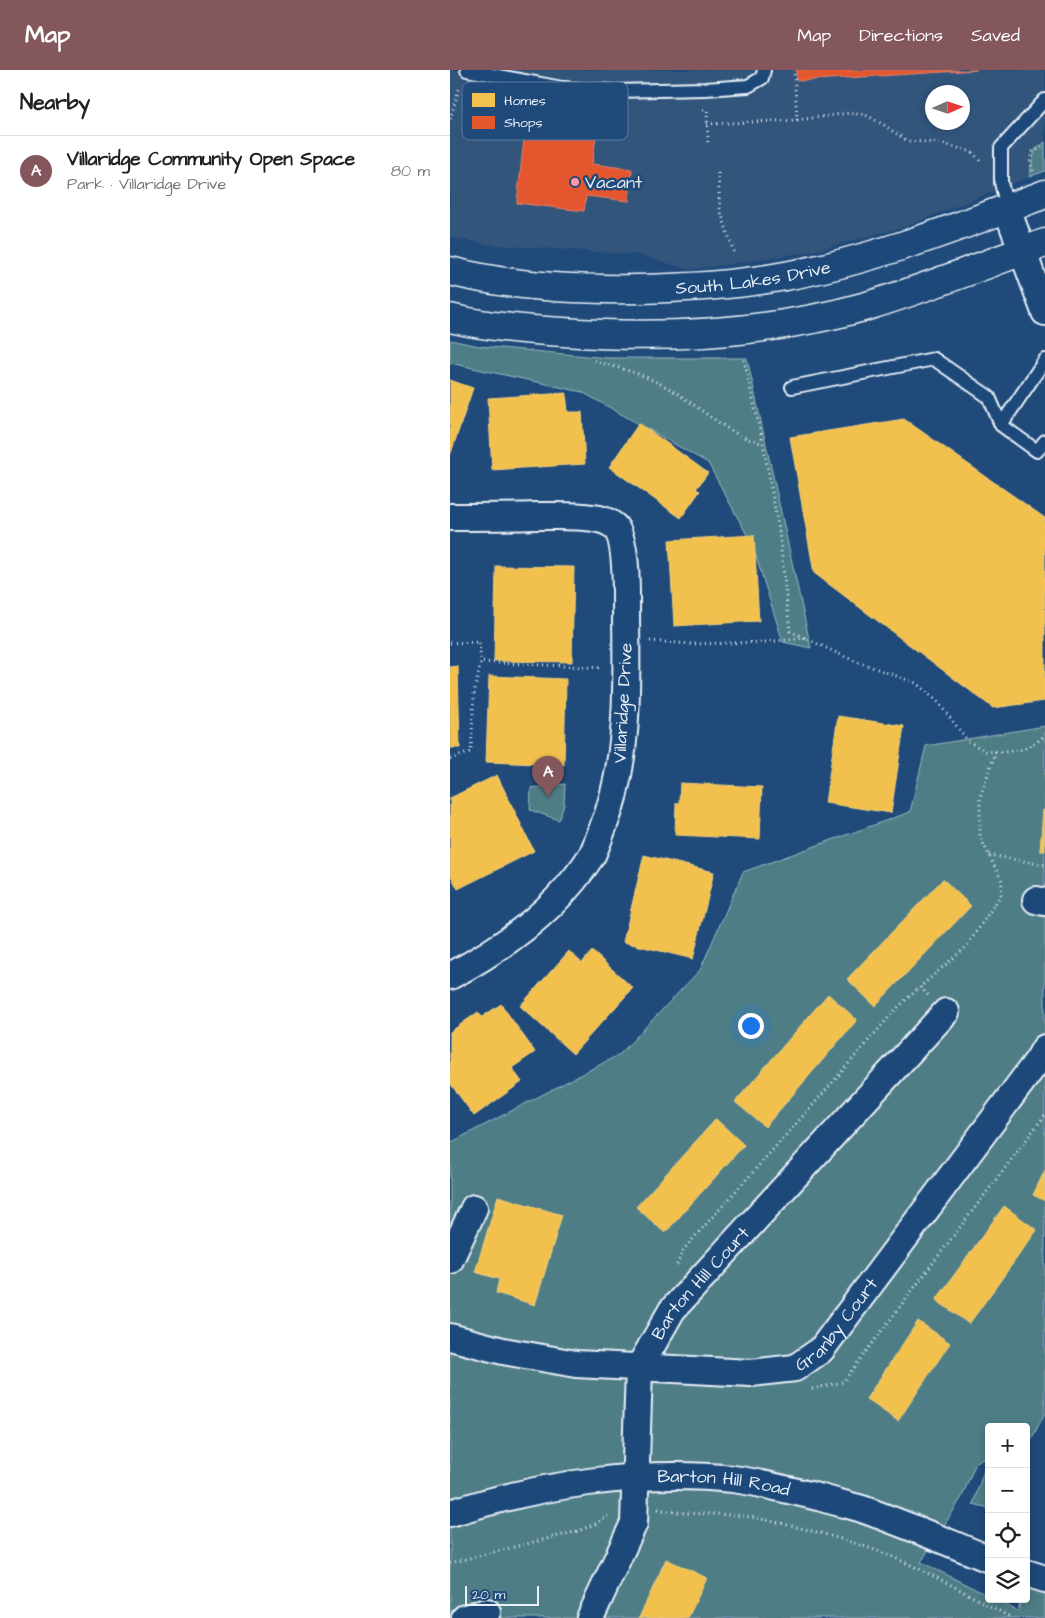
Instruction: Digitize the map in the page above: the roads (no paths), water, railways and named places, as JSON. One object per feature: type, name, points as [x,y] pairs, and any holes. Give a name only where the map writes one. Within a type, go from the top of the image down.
[{"type":"main road","name":"South Lakes Drive","points":[[450,271],[516,283],[562,288],[668,289],[720,285],[785,276],[857,259],[914,242],[1045,194]]},
{"type":"main road","points":[[450,318],[522,329],[638,336],[699,334],[761,328],[813,319],[866,306],[1034,247]]},
{"type":"street","points":[[1007,209],[1034,247],[1045,312]]},
{"type":"street","name":"Villaridge Drive","points":[[450,516],[572,516],[594,518],[608,522],[620,534],[626,605],[624,723],[619,771],[609,813],[592,854],[567,888],[533,923],[450,976]]},
{"type":"street","name":"Barton Hill Court","points":[[590,1618],[634,1523],[639,1368],[672,1310],[946,1012]]},
{"type":"street","name":"Granby Court","points":[[450,1337],[503,1351],[576,1364],[751,1373],[795,1368],[821,1350],[1038,1060],[1045,1048]]},
{"type":"street","points":[[450,1260],[474,1208]]},
{"type":"street","name":"Barton Hill Road","points":[[450,1513],[485,1502],[556,1486],[616,1479],[683,1476],[734,1479],[795,1491],[861,1509],[985,1558]]},
{"type":"street","points":[[1030,1574],[1045,1579]]},
{"type":"lane","points":[[467,70],[530,82]]},
{"type":"lane","points":[[628,92],[748,86],[762,78],[764,70]]},
{"type":"lane","points":[[1007,209],[1001,182],[1001,148],[1045,100]]},
{"type":"lane","points":[[792,387],[934,359],[989,397],[1001,425],[1042,447]]},
{"type":"lane","points":[[1001,425],[1045,360]]},
{"type":"place","name":"Vacant","points":[[575,182]]},
{"type":"place","name":"Villaridge Community Open Space","points":[[548,797]]}]
